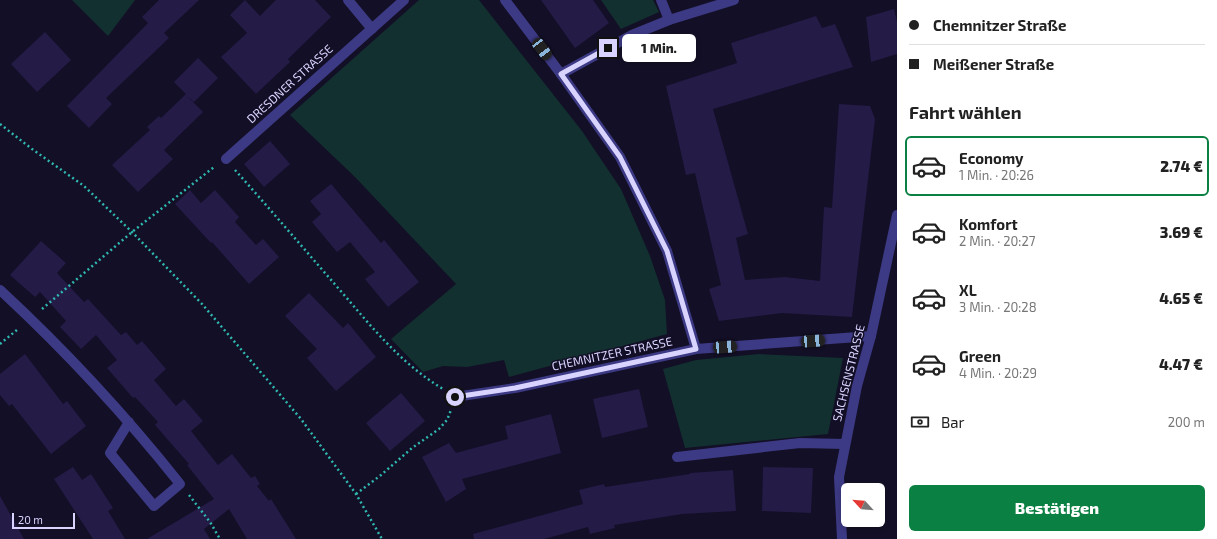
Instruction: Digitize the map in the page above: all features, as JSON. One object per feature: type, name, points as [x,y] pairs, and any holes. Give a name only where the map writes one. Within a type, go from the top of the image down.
[{"type":"street","points":[[348,0],[372,29]]},
{"type":"street","name":"DRESDNER STRASSE","points":[[226,159],[404,0]]},
{"type":"street","points":[[505,0],[561,74],[620,157],[667,251],[696,349]]},
{"type":"street","points":[[662,0],[669,20]]},
{"type":"street","points":[[561,74],[632,35],[669,20],[734,0]]},
{"type":"street","name":"SACHSENSTRASSE","points":[[842,539],[839,477],[857,386],[871,336],[897,215]]},
{"type":"street","points":[[0,290],[81,369],[129,422],[180,484],[154,506],[110,453],[129,422]]},
{"type":"street","name":"CHEMNITZER STRASSE","points":[[455,397],[515,388],[696,349],[871,336]]},
{"type":"street","points":[[677,458],[800,443],[845,444]]},
{"type":"path","points":[[0,124],[84,186],[132,232],[202,304],[301,419],[356,494],[382,539]]},
{"type":"path","points":[[0,344],[132,232],[209,169],[226,159],[372,328],[398,355],[425,378],[455,397],[447,420],[439,429],[412,448],[356,494]]},
{"type":"path","points":[[180,484],[210,522],[220,539]]},
{"type":"green space","points":[[72,0],[135,0],[108,36]]},
{"type":"green space","points":[[419,0],[479,0],[582,131],[621,189],[650,256],[665,300],[667,334],[509,377],[504,360],[467,367],[443,366],[423,372],[391,339],[456,284],[355,177],[290,115]]},
{"type":"green space","points":[[601,0],[653,0],[659,12],[621,29]]},
{"type":"green space","points":[[759,354],[843,358],[828,434],[685,448],[663,369],[696,360]]},
{"type":"building","points":[[159,0],[199,0],[164,33],[169,38],[106,98],[112,104],[89,128],[67,106],[148,23],[142,17]]},
{"type":"building","points":[[245,0],[260,16],[276,0],[315,0],[331,17],[288,59],[290,62],[256,94],[221,57],[247,33],[230,15]]},
{"type":"building","points":[[541,0],[593,0],[609,23],[575,48]]},
{"type":"building","points":[[894,9],[897,22],[897,54],[871,62],[866,17]]},
{"type":"building","points":[[816,16],[822,28],[835,24],[853,67],[713,109],[748,234],[736,238],[745,280],[785,277],[820,281],[824,207],[832,208],[839,104],[870,106],[875,119],[852,317],[782,313],[719,321],[709,289],[721,285],[695,173],[686,175],[666,86],[737,63],[731,43]]},
{"type":"building","points":[[45,32],[71,60],[37,92],[11,64]]},
{"type":"building","points":[[198,58],[218,78],[194,102],[187,96],[203,112],[164,150],[173,159],[138,192],[112,165],[150,130],[147,127],[159,116],[161,118],[186,94],[174,82]]},
{"type":"building","points":[[270,141],[290,164],[264,187],[244,164]]},
{"type":"building","points":[[331,184],[381,243],[384,240],[419,282],[388,307],[365,279],[375,272],[350,242],[337,252],[312,222],[321,214],[310,201]]},
{"type":"building","points":[[190,190],[201,203],[215,190],[239,217],[235,222],[256,245],[263,239],[279,257],[249,284],[212,242],[211,243],[175,204]]},
{"type":"building","points":[[41,241],[66,263],[57,273],[84,302],[88,299],[121,335],[126,332],[137,345],[142,341],[166,369],[154,380],[176,406],[184,399],[203,421],[191,431],[218,465],[232,454],[251,478],[255,476],[260,484],[257,486],[269,501],[271,499],[296,539],[247,539],[229,509],[204,529],[210,539],[147,539],[214,499],[187,465],[189,464],[155,425],[158,422],[135,397],[133,398],[107,368],[117,360],[96,335],[81,349],[60,327],[66,321],[40,292],[35,297],[10,275]]},
{"type":"building","points":[[309,293],[343,328],[348,323],[376,357],[336,391],[307,358],[317,349],[285,316]]},
{"type":"building","points":[[25,354],[63,404],[67,401],[86,426],[51,454],[12,404],[9,406],[0,395],[0,374]]},
{"type":"building","points":[[639,389],[648,427],[602,438],[593,399]]},
{"type":"building","points":[[401,393],[425,421],[390,451],[366,423]]},
{"type":"building","points":[[551,414],[561,453],[462,479],[466,489],[446,502],[422,457],[449,443],[456,453],[508,439],[505,426]]},
{"type":"building","points":[[73,467],[82,480],[91,474],[113,508],[108,511],[125,539],[93,539],[54,479]]},
{"type":"building","points":[[763,467],[813,468],[811,513],[762,511]]},
{"type":"building","points":[[733,470],[736,511],[682,514],[614,525],[615,528],[590,534],[588,527],[544,539],[474,539],[473,534],[583,504],[579,490],[604,484],[605,487],[690,473]]},
{"type":"building","points":[[0,496],[24,539],[0,539]]},
{"type":"route","points":[[455,397],[515,388],[696,349],[667,251],[620,157],[561,74],[608,48]]}]
